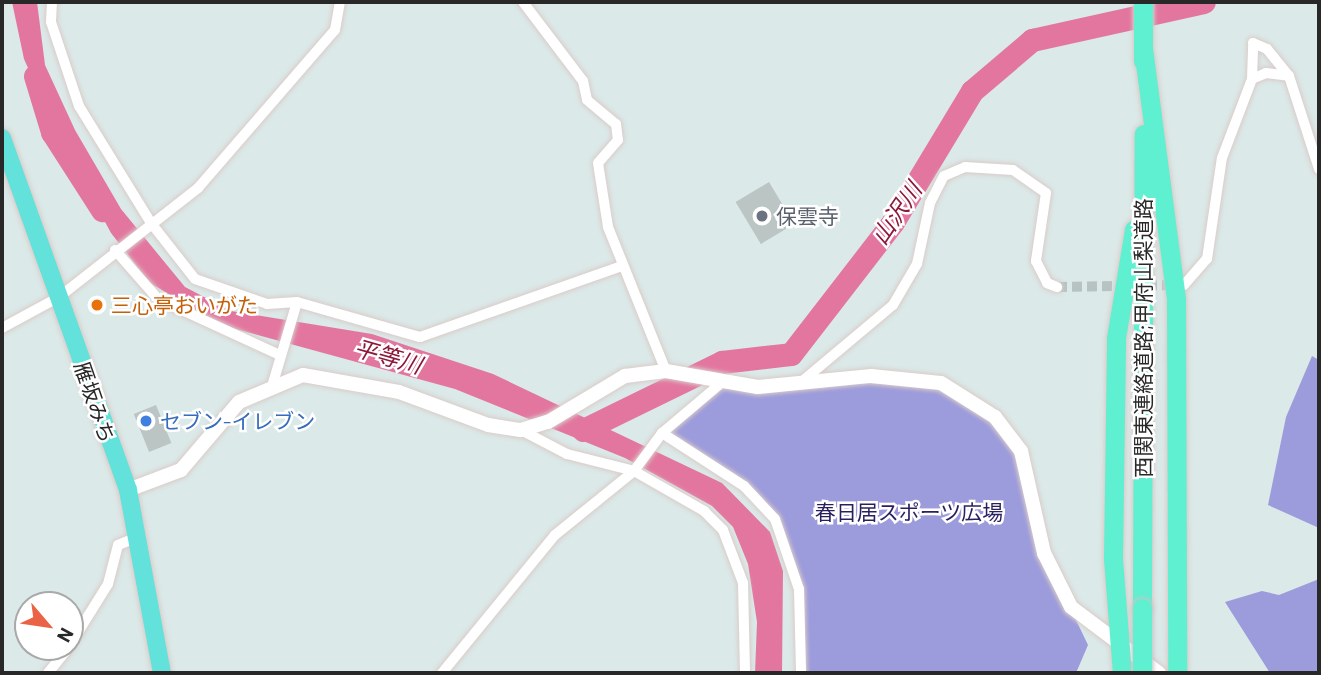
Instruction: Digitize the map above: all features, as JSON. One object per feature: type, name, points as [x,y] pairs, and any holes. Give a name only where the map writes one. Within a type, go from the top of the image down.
[{"type":"highway","name":"西関東連絡道路;甲府山梨道路","points":[[1142,673],[1143,2]]},
{"type":"highway","points":[[1143,48],[1176,300],[1177,673]]},
{"type":"highway","name":"雁坂みち","points":[[2,138],[128,490],[140,536],[162,673]]},
{"type":"highway","points":[[1122,673],[1123,646],[1113,559],[1116,338],[1144,141]]},
{"type":"street","points":[[52,2],[51,22],[79,106],[151,222],[195,279],[267,304],[297,302],[434,337],[622,266]]},
{"type":"street","points":[[2,328],[59,297],[115,250],[198,188],[248,136],[335,30],[340,2]]},
{"type":"street","points":[[523,2],[583,81],[587,100],[616,124],[618,140],[598,163],[622,266],[666,371]]},
{"type":"street","points":[[1184,285],[1207,259],[1222,158],[1252,79],[1253,43],[1267,49],[1289,76],[1319,169]]},
{"type":"street","points":[[1252,79],[1266,73],[1289,76]]},
{"type":"street","points":[[800,383],[893,305],[916,264],[930,203],[944,176],[965,167],[1013,170],[1046,193],[1036,261],[1047,283],[1057,287]]},
{"type":"street","points":[[115,250],[158,299],[281,351]]},
{"type":"street","points":[[273,383],[291,314],[297,302]]},
{"type":"street","points":[[521,430],[569,410],[625,376],[666,371],[716,383],[800,383],[871,376],[941,383],[995,417],[1021,451],[1056,586],[1072,607],[1159,673]]},
{"type":"street","points":[[128,490],[181,470],[239,402],[273,383],[303,375],[349,380],[521,430],[567,454],[634,471],[704,511],[723,530],[743,583],[745,673]]},
{"type":"street","points":[[442,673],[555,536],[634,471],[662,433],[716,383]]},
{"type":"street","points":[[662,433],[744,486],[775,519],[799,589],[802,673]]},
{"type":"street","points":[[84,622],[108,584],[118,545],[140,536]]},
{"type":"green space","points":[[1312,356],[1319,360],[1319,528],[1268,505],[1286,417]]},
{"type":"green space","name":"春日居スポーツ広場","points":[[941,383],[1010,435],[1044,553],[1088,645],[1076,673],[801,673],[799,589],[775,519],[744,486],[662,433],[720,384]]},
{"type":"green space","points":[[1319,579],[1319,673],[1270,673],[1225,602],[1262,591],[1279,595]]},
{"type":"water","points":[[12,2],[37,2],[45,65],[75,130],[121,209],[185,287],[231,311],[372,334],[493,374],[722,483],[770,532],[783,571],[782,673],[755,673],[757,622],[748,564],[733,527],[712,506],[625,458],[455,389],[221,325],[150,283],[111,233],[57,133],[24,59]]},
{"type":"building","points":[[769,182],[794,224],[761,244],[736,202]]},
{"type":"building","points":[[156,405],[171,443],[149,452],[134,414]]},
{"type":"waterway","name":"山沢川","points":[[583,430],[722,362],[791,354],[893,222],[972,91],[1032,40],[1204,2]]},
{"type":"waterway","name":"平等川","points":[[35,76],[52,132],[102,210]]},
{"type":"tunnel","points":[[1057,287],[1177,285]]},
{"type":"place","name":"保雲寺","points":[[762,216]]},
{"type":"place","name":"三心亭おいがた","points":[[97,305]]},
{"type":"place","name":"セブン-イレブン","points":[[146,421]]}]
